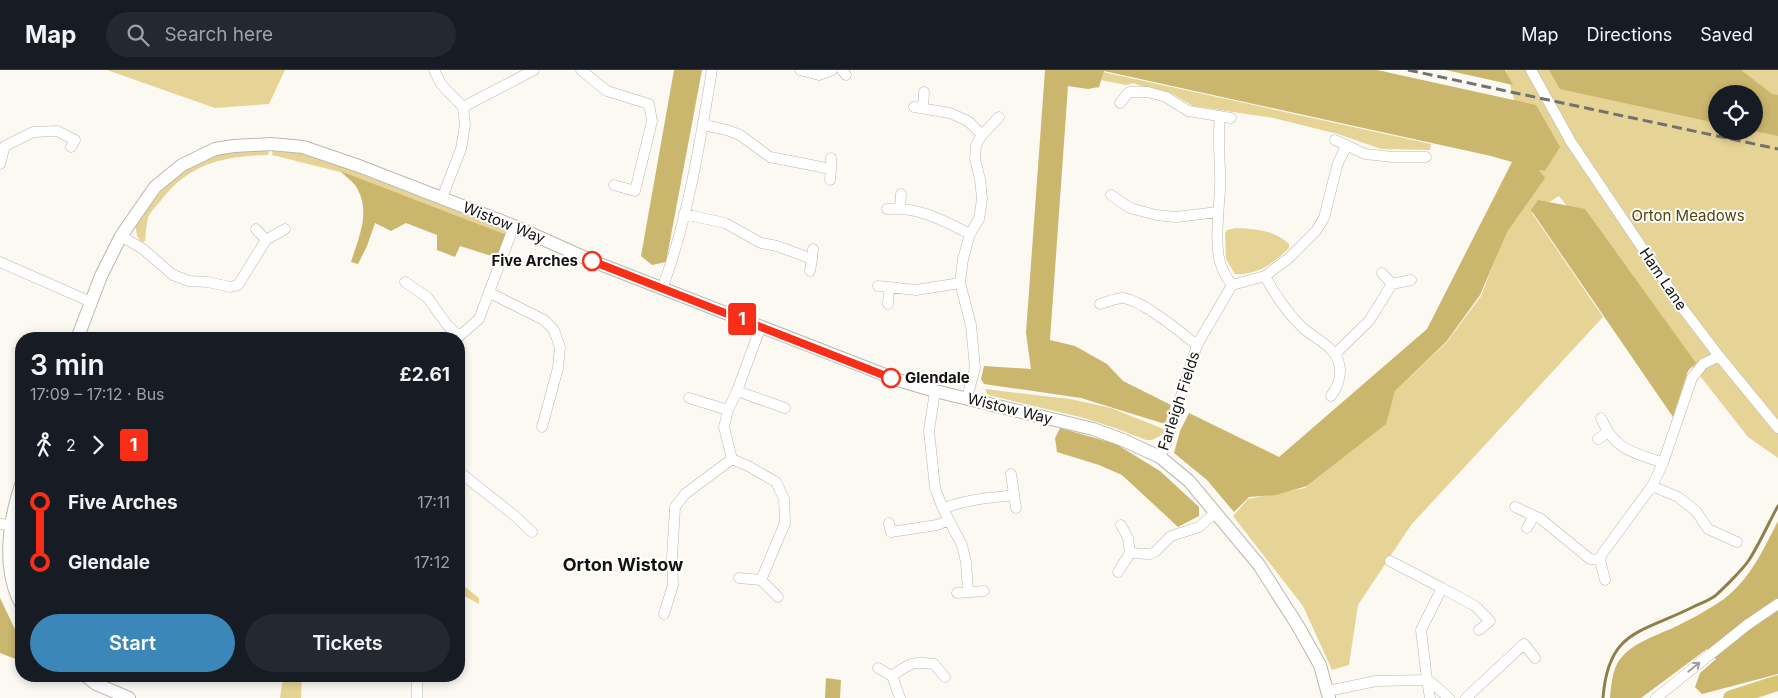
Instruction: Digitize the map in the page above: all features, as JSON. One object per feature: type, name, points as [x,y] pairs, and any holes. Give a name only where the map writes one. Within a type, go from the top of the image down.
[{"type":"main road","points":[[1731,698],[1778,683]]},
{"type":"street","points":[[434,70],[441,84],[463,107],[465,125],[461,149],[442,198]]},
{"type":"street","points":[[463,107],[534,70]]},
{"type":"street","points":[[581,70],[608,91],[649,104],[652,121],[635,191],[614,185]]},
{"type":"street","points":[[662,288],[674,256],[684,214],[712,70]]},
{"type":"street","points":[[800,70],[820,75],[832,70]]},
{"type":"street","name":"Ham Lane","points":[[1531,70],[1571,142],[1684,310],[1778,428]]},
{"type":"street","points":[[924,92],[919,107],[950,113],[968,121],[982,135]]},
{"type":"street","points":[[1120,103],[1129,92],[1148,92],[1166,96],[1188,111],[1231,118]]},
{"type":"street","points":[[1220,116],[1218,134],[1220,188],[1218,256],[1221,267],[1232,285],[1265,276],[1289,258],[1316,231],[1324,218],[1332,182],[1346,145]]},
{"type":"street","points":[[967,398],[975,368],[971,325],[960,283],[963,259],[970,234],[979,219],[982,199],[980,179],[974,159],[976,145],[982,135],[999,117]]},
{"type":"street","points":[[702,126],[727,130],[740,135],[770,157],[831,174],[831,158]]},
{"type":"street","points":[[0,164],[2,142],[33,132],[57,131],[75,140],[71,147]]},
{"type":"street","points":[[1336,140],[1365,154],[1392,157],[1426,157]]},
{"type":"street","name":"Wistow Way","points":[[80,332],[101,276],[121,236],[154,187],[182,165],[215,149],[271,144],[303,147],[359,166],[514,226],[592,261],[898,380],[935,392],[1093,429],[1160,457],[1189,480],[1259,565],[1298,626],[1320,665],[1329,694]]},
{"type":"street","points":[[900,208],[901,194]]},
{"type":"street","points":[[1111,195],[1130,208],[1156,215],[1176,217],[1218,212]]},
{"type":"street","points":[[887,209],[900,208],[931,215],[970,234]]},
{"type":"street","points":[[684,214],[725,222],[762,243],[812,254],[810,271]]},
{"type":"street","points":[[465,332],[479,319],[514,226]]},
{"type":"street","points":[[256,229],[266,240]]},
{"type":"street","points":[[121,236],[143,249],[173,275],[189,281],[208,282],[230,288],[238,285],[266,240],[285,229]]},
{"type":"street","points":[[0,262],[91,302]]},
{"type":"street","points":[[1382,273],[1392,284]]},
{"type":"street","points":[[1265,276],[1290,315],[1303,328],[1336,353],[1340,362],[1340,378],[1337,389],[1331,396]]},
{"type":"street","points":[[1336,353],[1369,321],[1392,284],[1411,280]]},
{"type":"street","points":[[405,282],[427,297],[453,332]]},
{"type":"street","points":[[888,304],[884,287],[916,290],[960,283]]},
{"type":"street","name":"Farleigh Fields","points":[[1160,457],[1166,444],[1197,345],[1232,285]]},
{"type":"street","points":[[490,293],[544,320],[554,330],[558,340],[560,347],[558,368],[542,427]]},
{"type":"street","name":"Farleigh Fields","points":[[1100,304],[1122,298],[1137,303],[1166,321],[1197,345]]},
{"type":"street","points":[[732,460],[724,427],[728,410],[737,392],[761,326]]},
{"type":"street","points":[[1605,580],[1600,560],[1630,514],[1652,486],[1663,463],[1692,378],[1703,364],[1719,356]]},
{"type":"street","points":[[737,392],[785,408]]},
{"type":"street","points":[[935,392],[929,431],[935,488],[943,509],[962,545],[966,562],[968,592]]},
{"type":"street","points":[[689,398],[728,410]]},
{"type":"street","points":[[1601,418],[1607,433],[1623,448],[1663,463]]},
{"type":"street","points":[[1598,439],[1607,433]]},
{"type":"street","points":[[732,460],[750,467],[776,482],[784,499],[785,523],[761,580]]},
{"type":"street","points":[[664,614],[673,586],[672,558],[675,507],[685,494],[732,460]]},
{"type":"street","points":[[1011,474],[1016,508]]},
{"type":"street","points":[[465,476],[516,516],[532,532]]},
{"type":"street","points":[[1652,486],[1678,497],[1696,511],[1708,528],[1737,542]]},
{"type":"street","points":[[943,509],[952,504],[1014,495]]},
{"type":"street","points":[[15,500],[6,525],[15,586]]},
{"type":"street","points":[[1515,507],[1541,519],[1590,559],[1600,560]]},
{"type":"street","points":[[1130,553],[1150,554],[1156,552],[1171,536],[1199,528],[1216,512]]},
{"type":"street","points":[[1527,528],[1534,516]]},
{"type":"street","points":[[890,523],[891,532],[937,525],[949,520]]},
{"type":"street","points":[[1118,572],[1130,553],[1128,538],[1121,525]]},
{"type":"street","points":[[1390,561],[1475,606],[1490,621],[1479,630]]},
{"type":"street","points":[[739,578],[761,580],[778,597]]},
{"type":"street","points":[[1430,698],[1421,630],[1442,588]]},
{"type":"street","points":[[957,593],[984,591]]},
{"type":"street","points":[[1656,698],[1747,625],[1778,604]]},
{"type":"street","points":[[1466,698],[1521,641],[1535,658]]},
{"type":"street","points":[[892,676],[903,668],[917,662],[934,664],[946,677]]},
{"type":"street","points":[[878,668],[892,676],[900,698]]},
{"type":"street","points":[[1329,694],[1376,680],[1427,680],[1432,682],[1449,698]]},
{"type":"street","points":[[94,682],[129,698]]},
{"type":"street","points":[[417,682],[417,698]]},
{"type":"green space","points":[[107,70],[285,70],[269,104],[215,108]]},
{"type":"green space","name":"Orton Meadows","points":[[1506,70],[1778,70],[1778,458],[1748,437],[1559,196],[1532,213],[1603,317],[1411,525],[1358,605],[1349,665],[1332,670],[1303,606],[1233,516],[1248,499],[1305,488],[1385,424],[1395,391],[1446,343],[1481,296],[1506,231],[1530,159]]},
{"type":"green space","points":[[1103,72],[1431,144],[1430,150],[1381,149],[1338,134],[1273,118],[1193,106],[1171,93],[1133,83],[1126,85],[1101,80]]},
{"type":"green space","points":[[273,149],[302,153],[329,162],[504,229],[507,235],[340,172],[272,155]]},
{"type":"green space","points":[[269,150],[268,155],[237,157],[209,164],[184,177],[150,213],[147,221],[145,241],[142,243],[137,236],[135,223],[165,186],[184,170],[225,151]]},
{"type":"green space","points":[[1236,228],[1271,233],[1289,244],[1289,248],[1265,267],[1243,274],[1235,274],[1226,259],[1225,233],[1227,230]]},
{"type":"green space","points":[[985,389],[1070,399],[1111,408],[1166,430],[1152,440],[1146,440],[1084,418],[988,395]]},
{"type":"green space","points":[[465,587],[479,598],[479,604],[465,596]]},
{"type":"green space","points":[[282,682],[302,682],[301,698],[280,698]]},
{"type":"shaded area","points":[[674,70],[702,70],[666,262],[652,265],[641,256]]},
{"type":"shaded area","points":[[1045,70],[1377,70],[1536,105],[1560,147],[1545,171],[1539,170],[1545,178],[1507,232],[1480,295],[1446,342],[1395,391],[1386,424],[1307,486],[1276,495],[1249,497],[1234,512],[1207,480],[1174,453],[1180,431],[1189,413],[1279,457],[1427,329],[1512,162],[1104,71],[1099,87],[1088,89],[1068,86],[1050,340],[1075,346],[1107,364],[1123,381],[1171,405],[1165,424],[1081,398],[984,384],[981,379],[984,366],[1031,369],[1026,333]]},
{"type":"shaded area","points":[[1446,70],[1505,70],[1513,85]]},
{"type":"shaded area","points":[[1549,70],[1741,70],[1760,85],[1708,85],[1708,121],[1560,89]]},
{"type":"shaded area","points":[[1763,87],[1772,94],[1778,95],[1778,136],[1763,133]]},
{"type":"shaded area","points":[[340,171],[507,235],[498,258],[460,246],[455,257],[437,250],[437,235],[406,223],[391,231],[375,223],[358,264],[351,262],[360,233],[363,204],[355,185]]},
{"type":"shaded area","points":[[1538,200],[1585,209],[1696,363],[1688,371],[1673,417],[1531,210]]},
{"type":"shaded area","points":[[1060,428],[1116,444],[1160,471],[1199,507],[1199,516],[1178,527],[1122,475],[1099,465],[1057,452],[1055,438]]},
{"type":"shaded area","points":[[1778,521],[1778,674],[1702,694],[1695,687],[1700,673],[1716,659],[1707,649],[1641,698],[1610,698],[1614,672],[1622,656],[1637,645],[1681,624],[1724,599],[1749,573]]},
{"type":"shaded area","points":[[0,598],[15,629],[15,659],[0,653]]},
{"type":"shaded area","points":[[826,678],[841,680],[840,698],[825,698]]},
{"type":"waterway","points":[[1603,698],[1606,676],[1612,659],[1620,647],[1630,637],[1642,630],[1715,596],[1749,560],[1778,506]]},
{"type":"railway","points":[[1408,70],[1778,149]]},
{"type":"bus line","name":"1","points":[[592,261],[891,378]]},
{"type":"place","name":"Five Arches","points":[[592,261]]},
{"type":"place","name":"Glendale","points":[[891,378]]},
{"type":"district","name":"Orton Wistow","points":[[623,565]]}]
